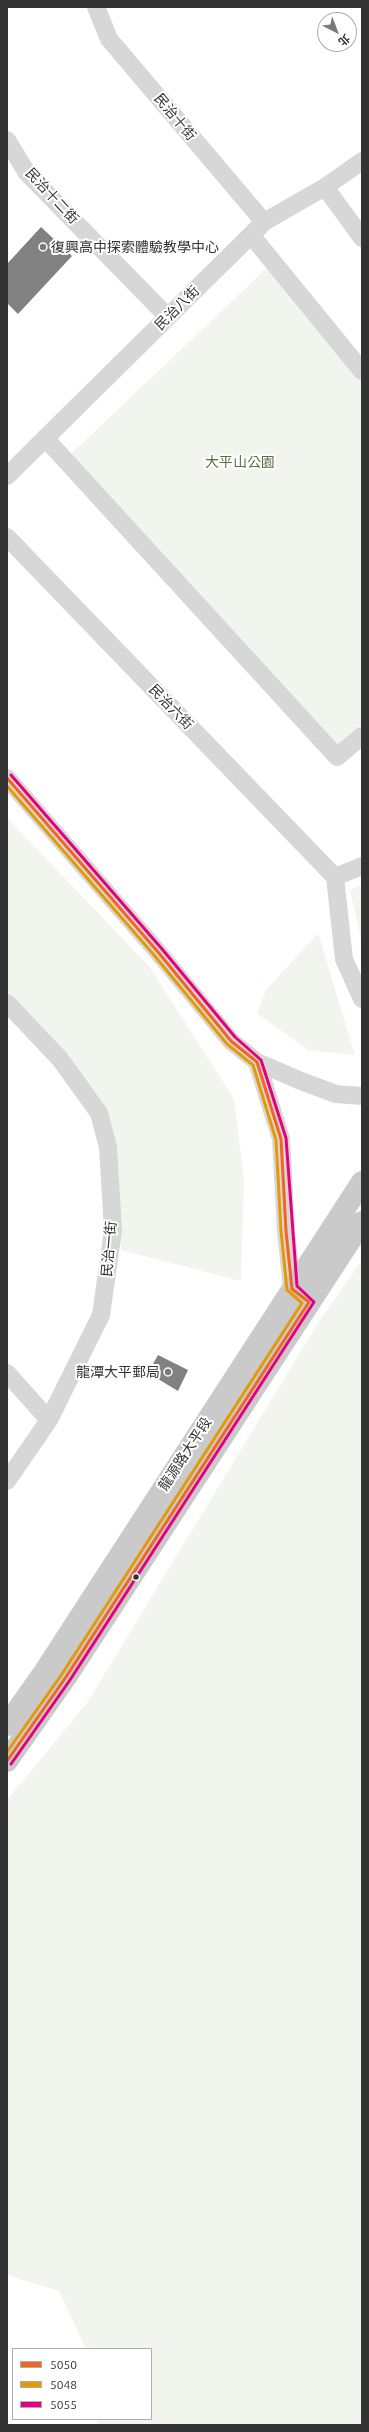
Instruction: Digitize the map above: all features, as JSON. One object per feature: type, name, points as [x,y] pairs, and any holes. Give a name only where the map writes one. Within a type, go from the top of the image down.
[{"type":"main road","name":"龍源路大平段","points":[[7,1761],[66,1677],[301,1295],[362,1182]]},
{"type":"main road","name":"龍源路大平段","points":[[7,1726],[301,1295],[362,1222]]},
{"type":"street","name":"民治十街","points":[[96,7],[109,39],[264,222]]},
{"type":"street","name":"民治十二街","points":[[7,140],[27,173],[168,316]]},
{"type":"street","name":"民治八街","points":[[7,476],[264,222],[325,187],[362,161]]},
{"type":"street","points":[[325,187],[362,238]]},
{"type":"street","points":[[251,235],[362,371]]},
{"type":"street","points":[[45,438],[337,757],[362,736]]},
{"type":"street","name":"民治六街","points":[[7,537],[335,878]]},
{"type":"street","points":[[7,778],[158,952],[231,1041],[257,1062],[336,1094],[362,1096]]},
{"type":"street","points":[[362,866],[335,878],[344,959],[362,999]]},
{"type":"street","name":"民治一街","points":[[7,1003],[60,1059],[99,1113],[108,1147],[113,1232],[101,1315],[49,1420],[7,1481]]},
{"type":"street","points":[[257,1062],[281,1139],[286,1231],[301,1295]]},
{"type":"street","points":[[7,1373],[49,1420]]},
{"type":"green space","name":"大平山公園","points":[[268,267],[362,381],[362,731],[338,753],[70,455]]},
{"type":"green space","points":[[7,818],[149,966],[234,1099],[244,1180],[241,1281],[121,1250],[108,1127],[7,1005]]},
{"type":"green space","points":[[362,884],[362,943],[350,891]]},
{"type":"green space","points":[[318,933],[355,1055],[308,1050],[257,1013],[266,990]]},
{"type":"green space","points":[[362,1260],[362,2425],[97,2425],[98,2420],[152,2420],[152,2348],[86,2348],[59,2291],[7,2275],[7,1800],[87,1703],[318,1323]]},
{"type":"building","points":[[41,227],[72,256],[18,314],[7,303],[7,264]]},
{"type":"building","points":[[158,1355],[188,1370],[178,1391],[148,1373]]},
{"type":"transit line","name":"5055","points":[[11,775],[162,949],[235,1037],[261,1060],[286,1138],[297,1286],[314,1302],[70,1680],[11,1764]]},
{"type":"transit line","name":"5050","points":[[7,778],[158,952],[231,1041],[257,1062],[281,1139],[286,1231],[292,1289],[309,1302],[66,1677],[7,1761]]},
{"type":"transit line","name":"5048","points":[[7,786],[154,955],[227,1044],[253,1065],[276,1140],[281,1231],[287,1290],[302,1303],[62,1674],[7,1752]]},
{"type":"place","name":"復興高中探索體驗教學中心","points":[[43,247]]},
{"type":"place","name":"龍潭大平郵局","points":[[168,1372]]}]
